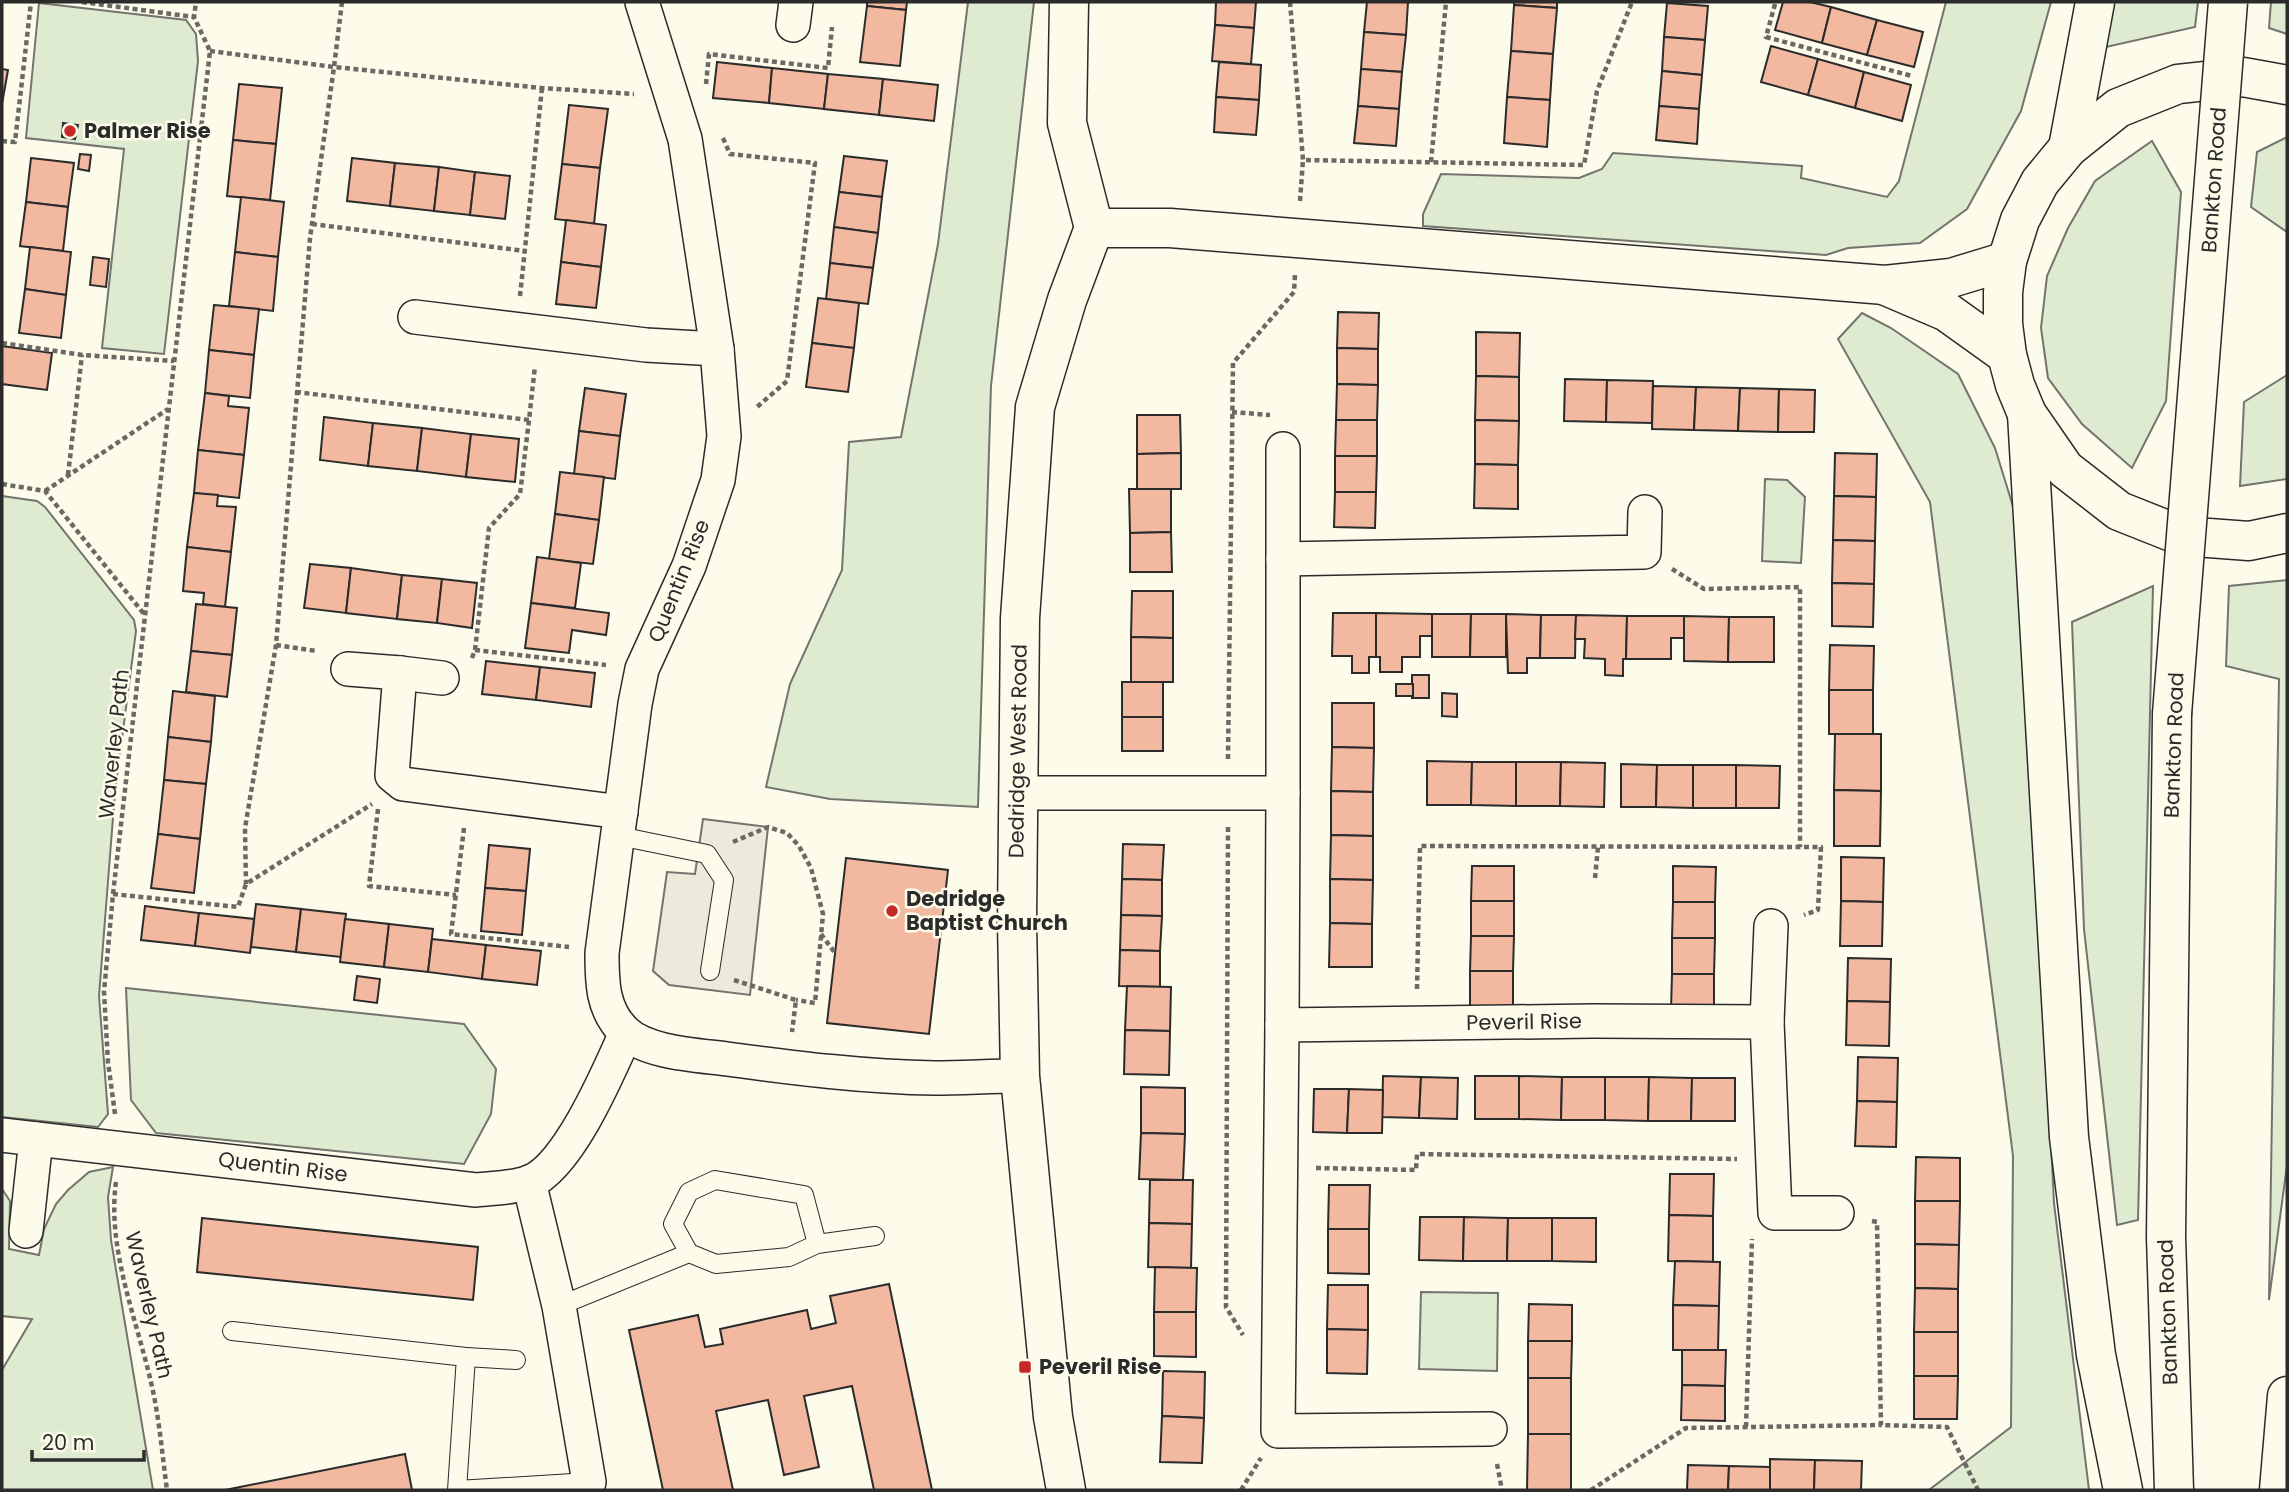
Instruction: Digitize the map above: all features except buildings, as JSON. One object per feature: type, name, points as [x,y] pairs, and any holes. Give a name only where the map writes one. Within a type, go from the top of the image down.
[{"type":"street","points":[[1069,2],[1067,123],[1094,228],[1170,228],[1885,285],[1951,278],[2007,261]]},
{"type":"street","points":[[2068,148],[2095,2]]},
{"type":"street","name":"Bankton Road","points":[[2174,1490],[2166,1237],[2172,714],[2228,2]]},
{"type":"street","name":"Quentin Rise","points":[[626,1033],[608,1012],[601,985],[602,953],[635,704],[642,669],[689,566],[718,480],[724,436],[717,349],[685,139],[651,4]]},
{"type":"street","points":[[2287,85],[2243,77],[2178,84],[2118,108],[2068,148],[2040,182],[2020,220],[2007,261],[2003,313],[2007,355],[2026,414],[2066,469],[2119,511],[2182,536],[2249,541],[2287,533]]},
{"type":"street","name":"Dedridge West Road","points":[[1066,1490],[1053,1417],[1020,1076],[1017,922],[1020,618],[1035,408],[1067,300],[1094,228]]},
{"type":"street","points":[[1885,285],[1947,312],[2007,355]]},
{"type":"street","points":[[415,317],[646,345],[717,349]]},
{"type":"street","points":[[2026,414],[2069,1137],[2096,1355],[2123,1490]]},
{"type":"street","points":[[1283,449],[1278,1431],[1490,1429]]},
{"type":"street","points":[[1283,559],[1644,552],[1645,512]]},
{"type":"street","points":[[348,668],[442,678]]},
{"type":"street","points":[[400,673],[392,775],[403,784],[468,792],[620,824]]},
{"type":"street","points":[[1018,793],[1283,793]]},
{"type":"street","points":[[1771,926],[1767,1022],[1775,1213],[1837,1213]]},
{"type":"street","name":"Peveril Rise","points":[[1282,1025],[1767,1022]]},
{"type":"street","points":[[590,1486],[559,1306],[529,1182],[551,1167],[597,1099],[626,1033],[649,1045],[679,1053],[789,1068],[933,1078],[1020,1076]]},
{"type":"street","name":"Quentin Rise","points":[[2,1135],[476,1190],[529,1182]]},
{"type":"street","points":[[26,1231],[36,1139]]},
{"type":"street","points":[[2279,1490],[2287,1396]]},
{"type":"lane","points":[[620,824],[707,854],[724,880],[710,971]]},
{"type":"lane","points":[[817,1244],[804,1195],[715,1180],[688,1192],[673,1224],[689,1253],[716,1264],[789,1257],[817,1244],[875,1236]]},
{"type":"lane","points":[[559,1306],[689,1253]]},
{"type":"lane","points":[[232,1331],[516,1360]]},
{"type":"lane","points":[[466,1357],[457,1490],[590,1486]]},
{"type":"path","points":[[2,141],[15,142],[31,2]]},
{"type":"path","points":[[82,2],[194,17]]},
{"type":"path","points":[[195,2],[194,17],[210,51],[542,89],[602,92]]},
{"type":"path","points":[[113,894],[238,907],[246,884],[245,828],[276,645],[312,224],[342,2]]},
{"type":"path","points":[[1290,2],[1303,160],[1300,205]]},
{"type":"path","points":[[1431,162],[1446,2]]},
{"type":"path","points":[[1303,160],[1584,165],[1597,91],[1632,2]]},
{"type":"path","points":[[1768,2],[1776,3],[1766,37],[1912,76]]},
{"type":"path","name":"Waverley Path","points":[[167,1490],[151,1381],[117,1244],[113,1200],[120,1149],[108,1062],[104,992],[144,615],[210,51]]},
{"type":"path","points":[[442,678],[468,667],[475,650],[489,528],[520,494],[529,420],[525,251],[542,89]]},
{"type":"path","points":[[720,132],[730,154],[814,163],[787,381],[724,436]]},
{"type":"path","points":[[312,224],[525,251]]},
{"type":"path","points":[[2,343],[82,355],[174,361]]},
{"type":"path","points":[[68,475],[82,355]]},
{"type":"path","points":[[296,392],[529,420]]},
{"type":"path","points":[[45,491],[168,409]]},
{"type":"path","points":[[2,484],[45,491],[144,615]]},
{"type":"path","points":[[1644,552],[1704,589],[1800,587],[1800,847]]},
{"type":"path","points":[[475,650],[642,669]]},
{"type":"path","points":[[468,792],[451,934],[559,946]]},
{"type":"path","points":[[246,884],[379,799],[369,886],[456,895]]},
{"type":"path","points":[[707,854],[768,827],[787,833],[799,846],[811,868],[823,914],[815,1003],[796,1000],[710,971]]},
{"type":"path","points":[[1416,1024],[1420,846],[1821,847],[1818,910],[1771,926]]},
{"type":"path","points":[[1595,878],[1598,846]]},
{"type":"path","points":[[821,933],[835,953]]},
{"type":"path","points":[[789,1068],[796,1000]]},
{"type":"path","points":[[1280,1168],[1416,1170],[1417,1154],[1773,1160]]},
{"type":"path","points":[[1746,1427],[1753,1220],[1775,1213]]},
{"type":"path","points":[[1837,1213],[1877,1222],[1881,1425]]},
{"type":"path","points":[[1591,1490],[1686,1428],[1881,1425],[1947,1427],[1978,1490]]},
{"type":"green space","points":[[968,2],[1034,2],[991,386],[978,807],[830,799],[766,787],[790,684],[842,570],[849,442],[901,437],[938,244]]},
{"type":"green space","points":[[1946,2],[2051,2],[2021,111],[1967,209],[1920,243],[1848,248],[1826,255],[1423,226],[1423,214],[1441,174],[1579,178],[1602,169],[1613,153],[1802,166],[1801,178],[1887,197],[1899,181]]},
{"type":"green space","points":[[2114,2],[2198,2],[2195,27],[2106,47]]},
{"type":"green space","points":[[2271,2],[2287,2],[2287,34],[2269,28]]},
{"type":"green space","points":[[39,3],[186,20],[196,34],[198,61],[164,354],[102,348],[124,149],[26,138]]},
{"type":"green space","points":[[2287,137],[2287,232],[2251,207],[2257,152]]},
{"type":"green space","points":[[2152,141],[2181,192],[2166,401],[2132,468],[2082,424],[2048,378],[2041,328],[2047,276],[2068,228],[2095,181]]},
{"type":"green space","points":[[1862,313],[1891,328],[1958,374],[1995,448],[2020,529],[2054,1203],[2089,1490],[1929,1490],[2011,1427],[2013,1156],[1930,502],[1838,339]]},
{"type":"green space","points":[[2287,375],[2287,479],[2240,486],[2244,402]]},
{"type":"green space","points":[[1765,479],[1787,480],[1805,497],[1801,563],[1762,561]]},
{"type":"green space","points":[[2,496],[37,501],[45,507],[134,620],[136,631],[115,792],[99,996],[108,1114],[98,1127],[2,1117]]},
{"type":"green space","points":[[2287,580],[2287,1165],[2269,1300],[2279,679],[2226,666],[2229,586]]},
{"type":"green space","points":[[2153,586],[2138,1220],[2117,1225],[2084,929],[2072,622]]},
{"type":"green space","points":[[126,988],[464,1024],[496,1069],[491,1114],[464,1164],[156,1133],[131,1100]]},
{"type":"green space","points":[[113,1167],[108,1197],[111,1240],[153,1490],[2,1490],[2,1370],[32,1319],[2,1316],[2,1189],[10,1201],[9,1249],[39,1255],[44,1229],[56,1204],[89,1172]]},
{"type":"green space","points":[[1421,1292],[1498,1293],[1497,1371],[1419,1369]]},
{"type":"shaded area","points":[[703,819],[768,827],[750,995],[669,985],[653,971],[667,872],[695,874]]},
{"type":"place","name":"Palmer Rise","points":[[70,131]]},
{"type":"place","name":"Dedridge Baptist Church","points":[[892,911]]},
{"type":"place","name":"Peveril Rise","points":[[1025,1367]]}]
